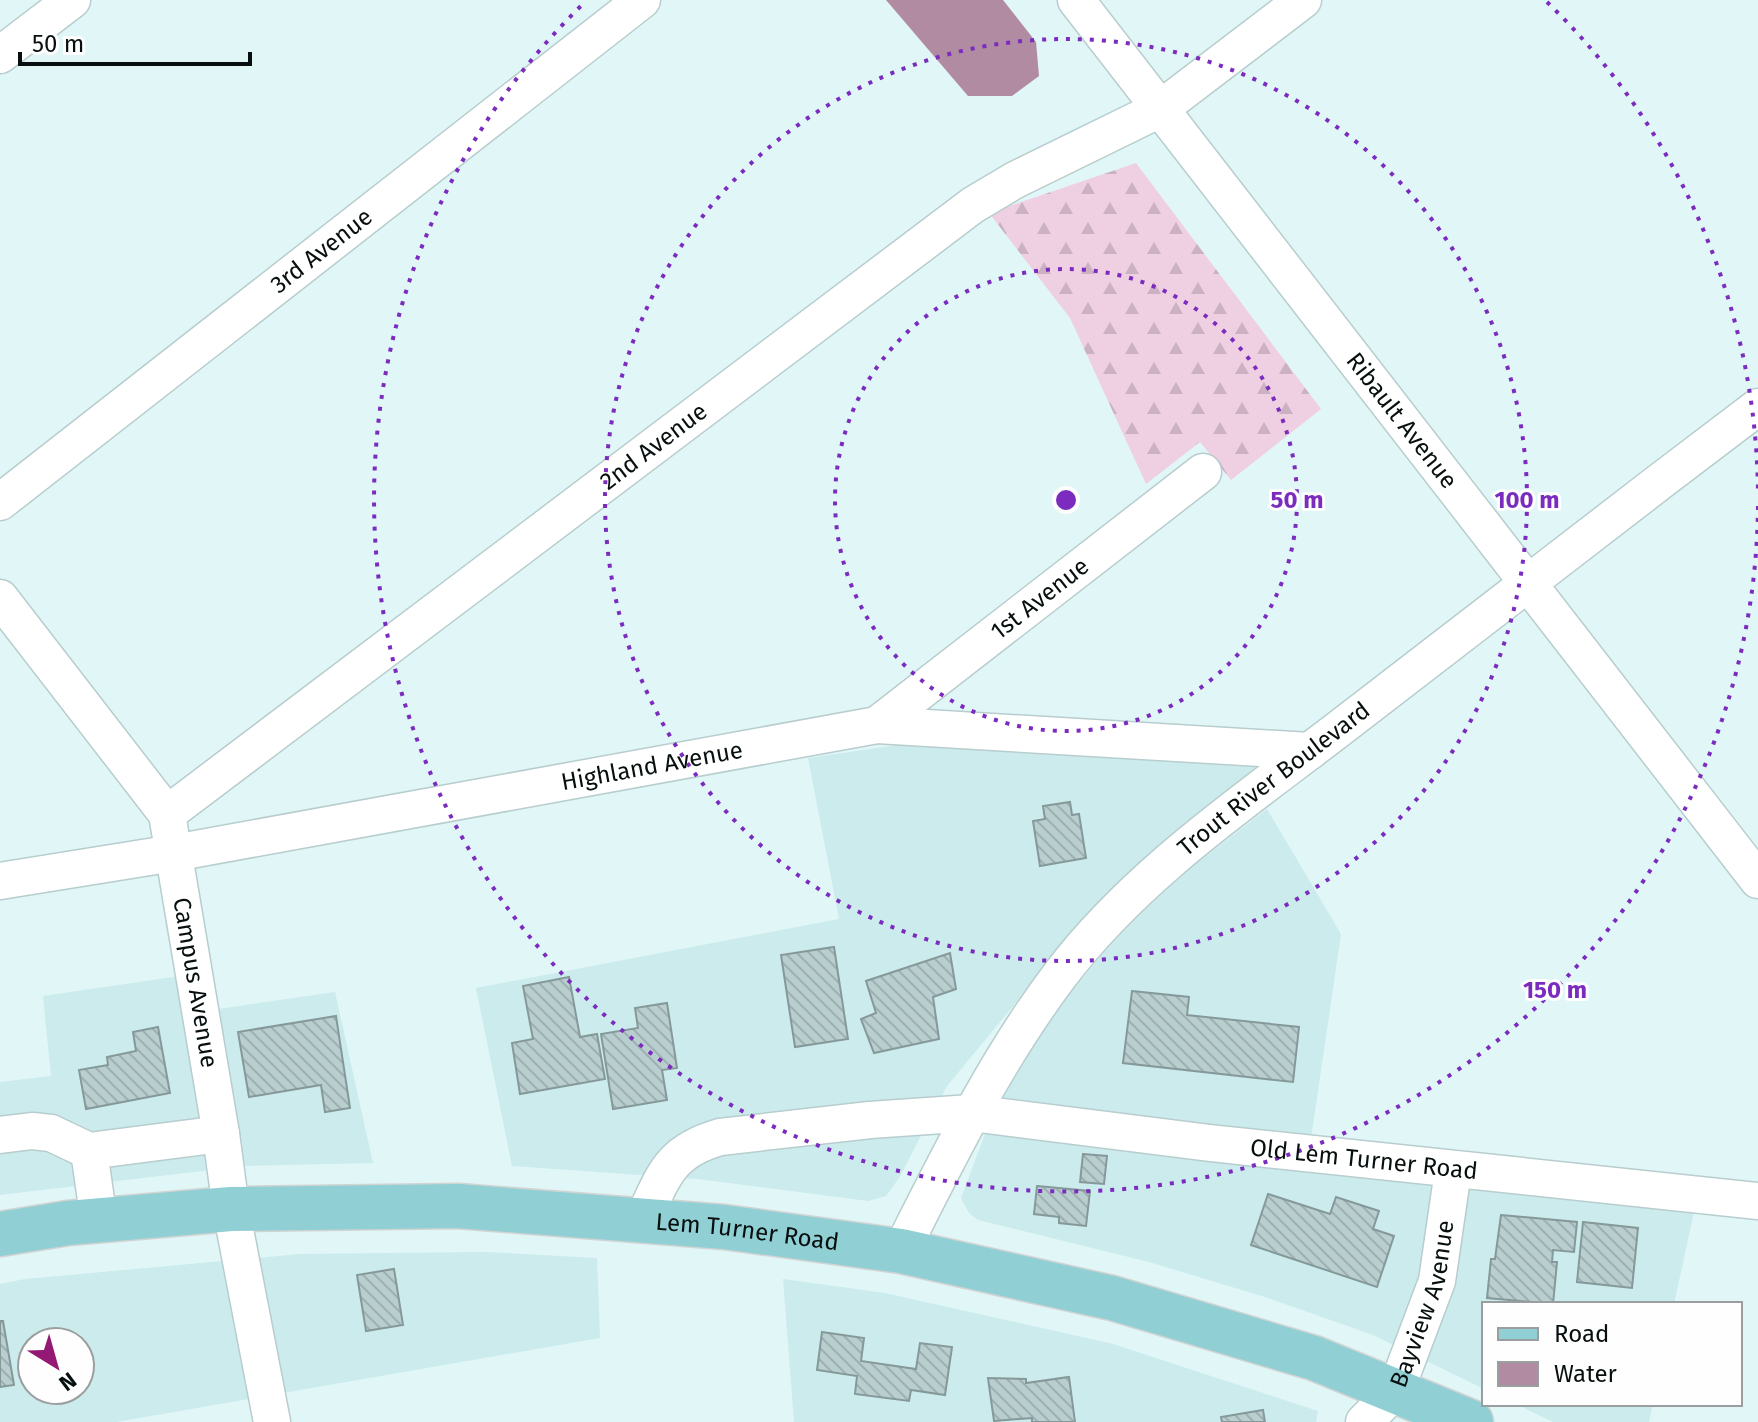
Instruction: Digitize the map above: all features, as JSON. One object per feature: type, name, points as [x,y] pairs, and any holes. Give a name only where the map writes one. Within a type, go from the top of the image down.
[{"type":"main road","name":"Lem Turner Road","points":[[0,1234],[231,1209],[458,1206],[724,1227],[901,1251],[1112,1298],[1314,1358],[1471,1422]]},
{"type":"street","points":[[0,55],[72,0]]},
{"type":"street","name":"3rd Avenue","points":[[0,502],[642,0]]},
{"type":"street","name":"Ribault Avenue","points":[[1076,0],[1758,880]]},
{"type":"street","name":"2nd Avenue","points":[[167,814],[973,205],[1015,180],[1160,109],[1303,0]]},
{"type":"street","name":"Trout River Boulevard","points":[[901,1251],[971,1113],[1009,1048],[1061,974],[1121,904],[1310,751],[1758,407]]},
{"type":"street","name":"1st Avenue","points":[[877,725],[1203,472]]},
{"type":"street","name":"Campus Avenue","points":[[0,598],[167,814],[231,1209],[272,1422]]},
{"type":"street","name":"Highland Avenue","points":[[0,881],[174,853],[877,725],[1310,751]]},
{"type":"street","name":"Old Lem Turner Road","points":[[642,1221],[669,1166],[682,1152],[698,1143],[720,1137],[854,1122],[971,1113],[1453,1171],[1758,1200]]},
{"type":"street","points":[[0,1135],[32,1131],[51,1133],[89,1151],[221,1134]]},
{"type":"street","points":[[89,1151],[99,1221]]},
{"type":"street","name":"Bayview Avenue","points":[[1364,1422],[1396,1390],[1437,1281],[1453,1171]]},
{"type":"shaded area","points":[[912,743],[1262,765],[1062,947],[947,1086],[899,1178],[886,1196],[868,1201],[697,1179],[512,1166],[476,988],[839,919],[808,758]]},
{"type":"shaded area","points":[[1267,809],[1341,934],[1312,1132],[1313,1171],[1694,1212],[1674,1302],[1482,1302],[1482,1388],[1373,1335],[1265,1297],[1149,1262],[978,1220],[969,1213],[961,1198],[1000,1094],[1057,1009],[1124,928],[1183,874]]},
{"type":"shaded area","points":[[180,976],[191,1013],[335,992],[373,1163],[244,1166],[0,1195],[0,1082],[51,1076],[43,996]]},
{"type":"shaded area","points":[[485,1252],[597,1258],[600,1338],[116,1422],[0,1422],[0,1284],[25,1279],[300,1254]]},
{"type":"shaded area","points":[[783,1279],[885,1293],[1113,1344],[1318,1411],[1316,1422],[794,1422]]},
{"type":"shaded area","points":[[1520,1406],[1653,1406],[1649,1422],[1553,1422]]},
{"type":"green space","points":[[1136,163],[1321,409],[1231,480],[1200,442],[1146,484],[1070,318],[989,213]]},
{"type":"water","points":[[886,0],[1003,0],[1036,42],[1039,76],[1012,96],[968,96]]},
{"type":"building","points":[[1070,802],[1072,815],[1079,814],[1086,858],[1040,866],[1033,821],[1045,819],[1043,806]]},
{"type":"building","points":[[834,947],[848,1039],[795,1047],[781,955]]},
{"type":"building","points":[[950,953],[956,989],[933,997],[939,1039],[874,1053],[861,1019],[876,1013],[866,981]]},
{"type":"building","points":[[569,977],[580,1037],[597,1034],[605,1079],[520,1094],[512,1043],[533,1039],[523,986]]},
{"type":"building","points":[[1132,991],[1189,997],[1187,1015],[1299,1027],[1293,1082],[1123,1063]]},
{"type":"building","points":[[667,1003],[677,1068],[662,1070],[667,1100],[613,1109],[601,1034],[638,1028],[635,1008]]},
{"type":"building","points":[[336,1016],[350,1108],[325,1112],[321,1085],[249,1097],[238,1032]]},
{"type":"building","points":[[158,1027],[170,1093],[86,1109],[79,1070],[108,1065],[107,1057],[136,1051],[133,1032]]},
{"type":"building","points":[[1083,1154],[1107,1156],[1104,1184],[1080,1182]]},
{"type":"building","points":[[1037,1186],[1090,1191],[1086,1226],[1059,1223],[1059,1217],[1034,1214]]},
{"type":"building","points":[[1268,1194],[1330,1214],[1336,1197],[1379,1211],[1373,1229],[1394,1236],[1377,1287],[1251,1245]]},
{"type":"building","points":[[1501,1215],[1577,1222],[1574,1252],[1553,1250],[1552,1262],[1557,1262],[1553,1302],[1487,1298],[1491,1259],[1495,1259]]},
{"type":"building","points":[[1583,1222],[1638,1228],[1632,1288],[1577,1282]]},
{"type":"building","points":[[394,1269],[403,1325],[366,1331],[357,1275]]},
{"type":"building","points":[[0,1321],[3,1321],[14,1385],[0,1387]]},
{"type":"building","points":[[822,1332],[864,1338],[861,1361],[916,1369],[920,1343],[952,1347],[945,1395],[911,1390],[909,1401],[855,1394],[857,1376],[817,1370]]},
{"type":"building","points":[[1069,1377],[1075,1422],[1032,1422],[1032,1418],[994,1421],[988,1378],[1026,1379],[1026,1383]]},
{"type":"building","points":[[1263,1410],[1265,1422],[1222,1422],[1221,1417]]}]
